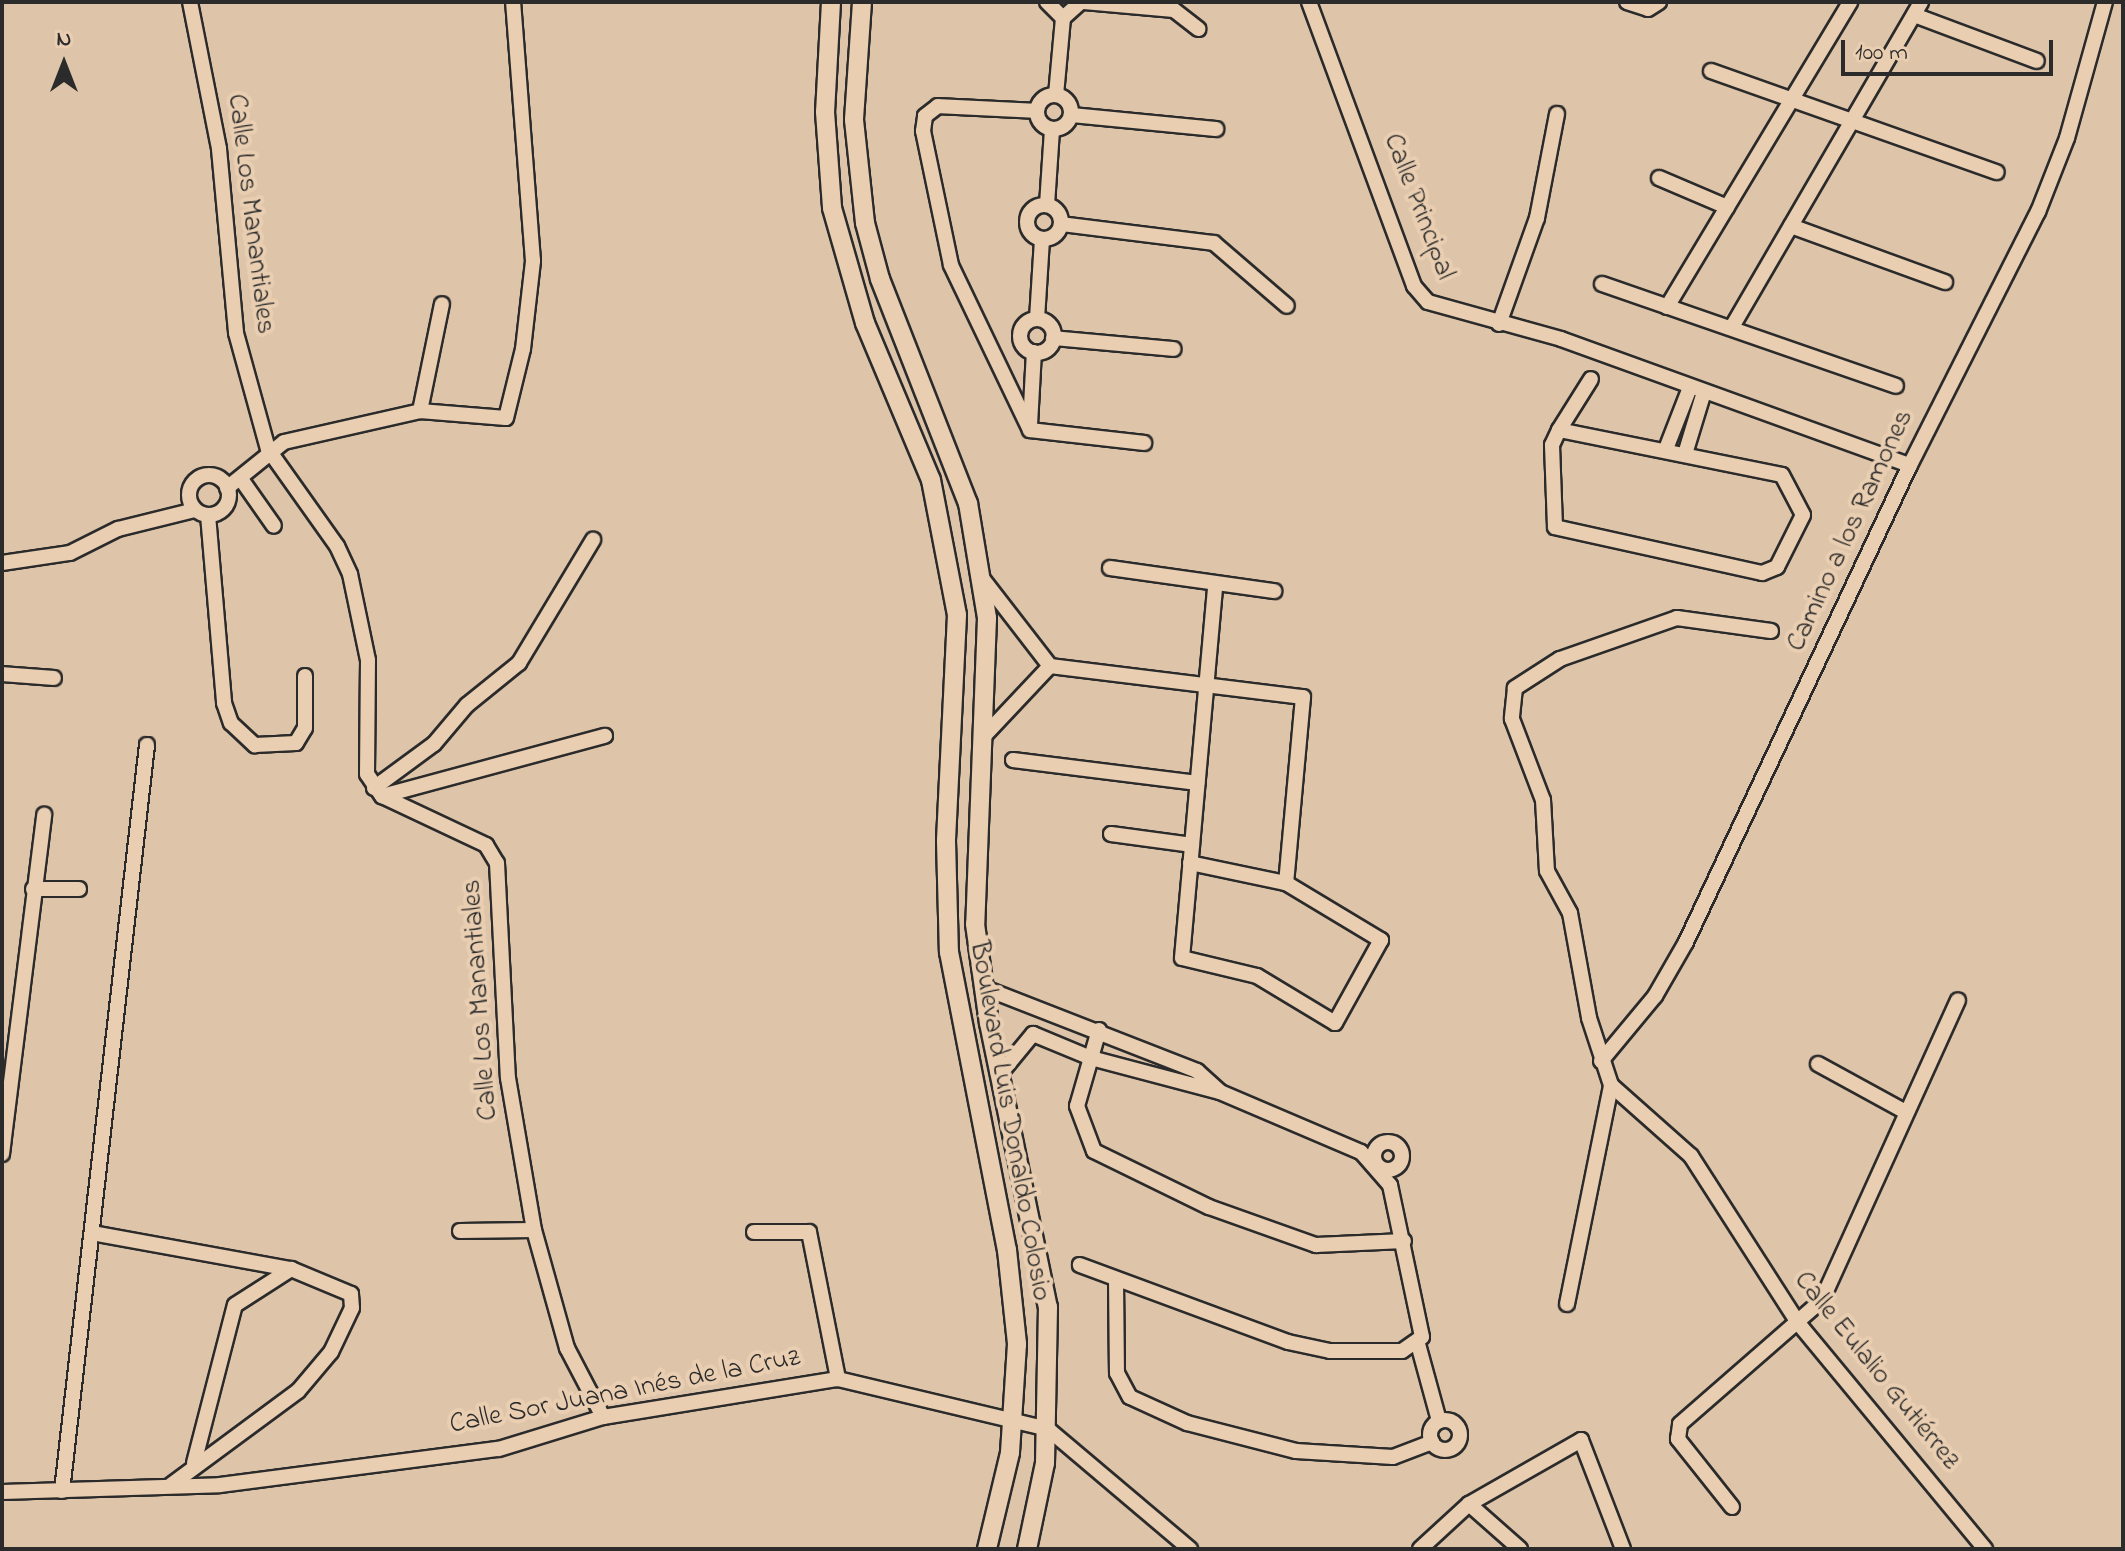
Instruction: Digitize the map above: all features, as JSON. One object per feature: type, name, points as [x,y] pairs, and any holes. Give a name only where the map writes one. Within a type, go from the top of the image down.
[{"type":"main road","name":"Boulevard Luis Donaldo Colosio","points":[[831,2],[825,112],[832,208],[865,323],[917,437],[950,559],[959,659],[946,841],[949,952],[1014,1293],[1015,1418],[987,1549]]},
{"type":"main road","name":"Boulevard Luis Donaldo Colosio","points":[[862,2],[854,120],[865,223],[880,279],[968,503],[982,577],[986,734],[974,860],[982,987],[1044,1266],[1048,1429],[1027,1549]]},
{"type":"street","name":"Calle Los Manantiales","points":[[190,2],[219,149],[232,309],[268,449],[345,559],[368,660],[365,761],[378,792],[486,845],[495,856],[508,1078],[534,1230],[567,1348],[603,1417]]},
{"type":"street","points":[[2,563],[70,553],[118,529],[223,510],[227,488],[241,479],[268,449],[420,411],[506,418],[523,349],[532,235],[513,2]]},
{"type":"street","points":[[1047,2],[1063,18]]},
{"type":"street","points":[[1056,95],[1063,18],[1082,2],[1148,4],[1181,13],[1198,29]]},
{"type":"street","name":"Calle Principal","points":[[1309,2],[1420,296],[1499,324],[1561,339],[1696,392],[1910,465]]},
{"type":"street","points":[[1627,2],[1648,9],[1659,2]]},
{"type":"street","points":[[1667,307],[1850,2]]},
{"type":"street","name":"Camino a los Ramones","points":[[1601,1061],[1655,996],[1686,942],[1910,465],[2055,173],[2105,2]]},
{"type":"street","points":[[1732,327],[1917,8],[2037,61]]},
{"type":"street","points":[[1711,71],[1997,172]]},
{"type":"street","points":[[1056,95],[1068,102],[1071,115],[1065,126],[1052,129],[1041,123],[1037,111],[1043,99],[1056,95]]},
{"type":"street","points":[[1030,430],[951,265],[923,131],[925,116],[938,106],[1037,111]]},
{"type":"street","points":[[1499,324],[1537,218],[1557,114]]},
{"type":"street","points":[[1071,115],[1216,129]]},
{"type":"street","points":[[1052,129],[1047,205],[1061,224],[1214,243],[1287,306]]},
{"type":"street","points":[[1659,178],[1727,207]]},
{"type":"street","points":[[1042,239],[1028,229],[1028,217],[1047,205]]},
{"type":"street","points":[[1042,239],[1057,234],[1061,224]]},
{"type":"street","points":[[1791,226],[1945,282]]},
{"type":"street","points":[[1030,430],[1034,352],[1020,334],[1037,319],[1042,239]]},
{"type":"street","points":[[1602,284],[1896,386]]},
{"type":"street","points":[[420,411],[442,304]]},
{"type":"street","points":[[1037,319],[1051,327],[1053,338]]},
{"type":"street","points":[[1034,352],[1053,338],[1174,349]]},
{"type":"street","points":[[1559,430],[1666,449],[1782,475],[1803,515],[1772,572],[1555,527],[1552,445],[1559,430],[1591,379]]},
{"type":"street","points":[[1666,449],[1696,392]]},
{"type":"street","points":[[1685,454],[1696,392]]},
{"type":"street","points":[[1030,430],[1144,443]]},
{"type":"street","points":[[227,488],[217,477],[201,476],[188,495],[201,513],[219,664],[231,723],[255,745],[296,743],[305,728],[305,676]]},
{"type":"street","points":[[241,479],[274,526]]},
{"type":"street","points":[[378,792],[434,744],[467,705],[519,663],[593,540]]},
{"type":"street","points":[[1110,568],[1274,591]]},
{"type":"street","points":[[982,577],[1050,666],[1303,697],[1286,883]]},
{"type":"street","points":[[1190,863],[1286,883],[1381,940],[1335,1023],[1257,976],[1182,958],[1190,863],[1198,783],[1215,585]]},
{"type":"street","points":[[1567,1304],[1611,1085],[1601,1061],[1570,913],[1547,871],[1543,800],[1512,719],[1515,688],[1560,659],[1677,618],[1771,631]]},
{"type":"street","points":[[986,734],[1050,666]]},
{"type":"street","points":[[2,674],[54,678]]},
{"type":"street","points":[[378,792],[605,736]]},
{"type":"street","points":[[62,1491],[147,745]]},
{"type":"street","points":[[1013,760],[1198,783]]},
{"type":"street","points":[[2,1154],[44,815]]},
{"type":"street","points":[[1111,834],[1192,845]]},
{"type":"street","points":[[33,889],[79,889]]},
{"type":"street","points":[[982,987],[1099,1030],[1197,1071],[1220,1092]]},
{"type":"street","points":[[1732,1507],[1678,1439],[1680,1424],[1799,1324],[1830,1287],[1904,1111],[1958,1000]]},
{"type":"street","points":[[1000,1074],[1033,1034],[1043,1009]]},
{"type":"street","points":[[1099,1030],[1077,1106],[1080,1123],[1094,1151],[1119,1166],[1316,1245],[1404,1241]]},
{"type":"street","points":[[1033,1034],[1091,1058],[1220,1092],[1377,1165],[1390,1185],[1416,1293],[1418,1344],[1439,1421],[1432,1442]]},
{"type":"street","points":[[1818,1064],[1904,1111]]},
{"type":"street","name":"Calle Eulalio Gutiérrez","points":[[1611,1085],[1691,1156],[1731,1223],[1799,1324],[1985,1549]]},
{"type":"street","points":[[460,1231],[534,1230]]},
{"type":"street","points":[[754,1232],[809,1232],[838,1379]]},
{"type":"street","points":[[92,1233],[291,1269],[351,1294],[352,1308],[331,1352],[282,1406],[194,1463],[171,1485]]},
{"type":"street","points":[[1080,1265],[1288,1342],[1330,1351],[1402,1351],[1418,1344]]},
{"type":"street","points":[[194,1463],[235,1305],[291,1269]]},
{"type":"street","points":[[1116,1280],[1117,1373],[1130,1397],[1187,1423],[1296,1451],[1393,1457],[1432,1442],[1449,1449],[1460,1440],[1457,1425],[1439,1421]]},
{"type":"street","name":"Calle Sor Juana Inés de la Cruz","points":[[2,1492],[220,1485],[499,1449],[603,1417],[838,1379],[1015,1418],[1048,1429]]},
{"type":"street","points":[[1048,1429],[1190,1549]]},
{"type":"street","points":[[1420,1549],[1469,1504],[1581,1440],[1623,1549]]},
{"type":"street","points":[[1469,1504],[1520,1549]]}]
